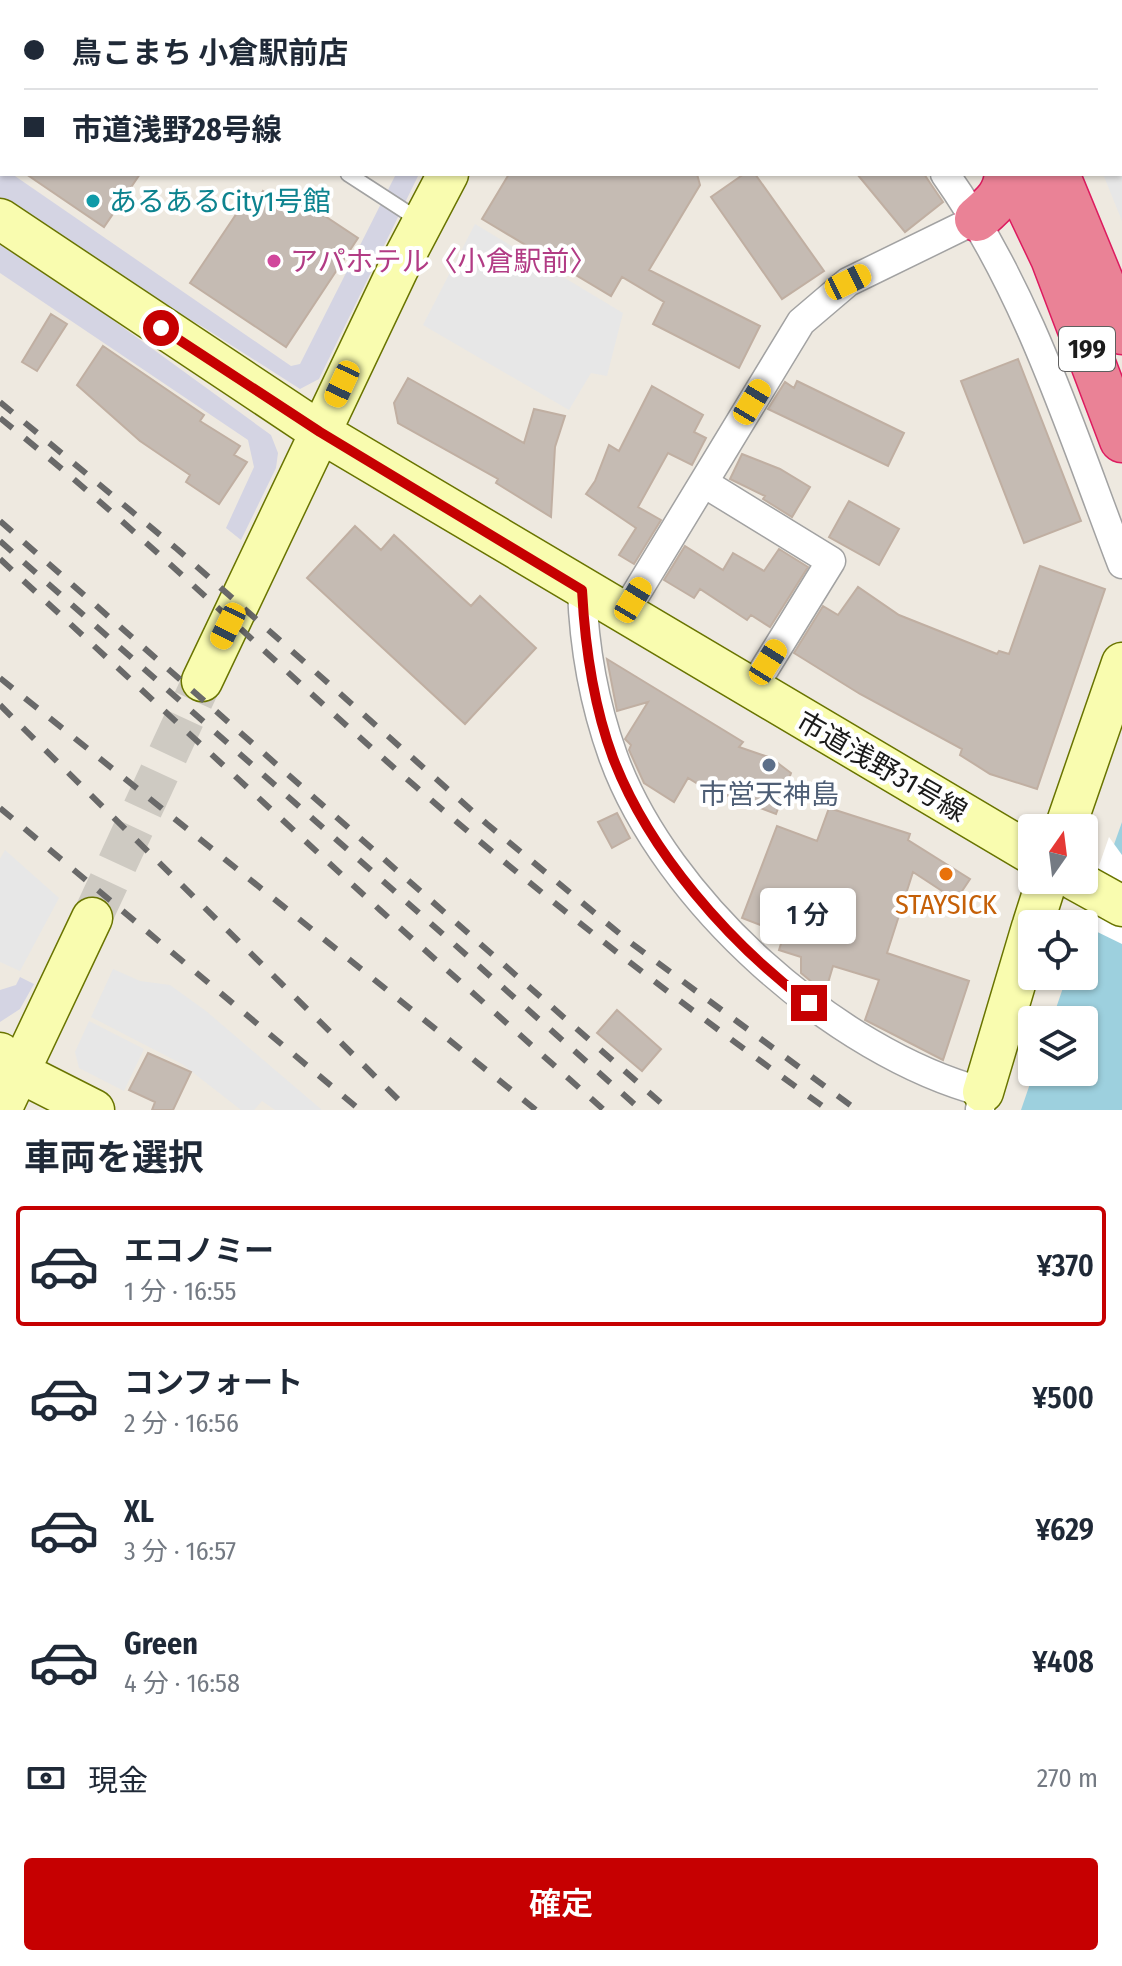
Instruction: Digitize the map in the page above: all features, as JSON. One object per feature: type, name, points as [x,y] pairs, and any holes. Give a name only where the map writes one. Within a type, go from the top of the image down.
[{"type":"highway","points":[[977,219],[997,202],[1005,189],[1007,176]]},
{"type":"highway","name":"199","points":[[1014,176],[1053,258],[1122,440]]},
{"type":"highway","name":"199","points":[[1058,176],[1122,332]]},
{"type":"street","points":[[202,681],[446,176]]},
{"type":"street","points":[[623,615],[801,322],[848,282],[977,219],[946,176]]},
{"type":"street","name":"市道浅野31号線","points":[[0,219],[320,432],[623,615],[1018,846]]},
{"type":"street","name":"199","points":[[977,219],[1025,313],[1122,564]]},
{"type":"street","points":[[704,483],[831,561],[752,689]]},
{"type":"street","points":[[582,590],[584,632],[593,689],[613,758],[668,857],[721,922],[784,985],[919,1071],[982,1101],[1018,974]]},
{"type":"street","points":[[1070,814],[1122,663]]},
{"type":"street","points":[[1,1110],[6,1065],[92,918]]},
{"type":"street","points":[[6,1065],[94,1110]]},
{"type":"lane","points":[[351,176],[422,222]]},
{"type":"shaded area","points":[[0,176],[15,176],[291,366],[300,364],[395,176],[418,176],[319,379],[300,389],[203,327],[83,258],[0,202]]},
{"type":"shaded area","points":[[1104,176],[1122,176],[1122,221]]},
{"type":"shaded area","points":[[475,224],[623,313],[607,376],[591,373],[569,410],[423,325]]},
{"type":"shaded area","points":[[0,238],[271,435],[278,453],[276,468],[241,540],[226,528],[254,467],[248,440],[0,273]]},
{"type":"shaded area","points":[[5,850],[59,898],[20,971],[0,962],[0,859]]},
{"type":"shaded area","points":[[113,969],[140,981],[170,985],[206,1011],[322,1110],[275,1110],[262,1101],[254,1110],[241,1110],[182,1064],[91,1017]]},
{"type":"shaded area","points":[[20,977],[34,984],[20,1009],[0,1022],[0,990],[16,985]]},
{"type":"shaded area","points":[[89,1021],[144,1049],[124,1091],[79,1068],[75,1052]]},
{"type":"water","points":[[1122,822],[1122,1110],[1021,1110],[1029,1086],[1098,1086],[1098,1006],[1057,1006],[1062,990],[1098,990],[1098,910],[1091,910]]},
{"type":"pier","points":[[1109,837],[1122,855],[1122,944],[1098,932],[1098,910],[1084,910],[1089,894],[1098,894],[1098,869]]},
{"type":"building","name":"あるあるCity1号館","points":[[29,176],[139,176],[104,227]]},
{"type":"building","points":[[508,176],[698,176],[700,185],[649,270],[760,326],[739,368],[653,324],[664,302],[622,277],[611,296],[482,219]]},
{"type":"building","points":[[741,176],[756,176],[824,271],[782,299],[711,197]]},
{"type":"building","points":[[859,176],[925,176],[943,202],[905,232]]},
{"type":"building","name":"アパホテル〈小倉駅前〉","points":[[263,191],[283,204],[290,193],[358,238],[286,347],[190,283],[237,213],[250,211]]},
{"type":"building","points":[[51,314],[67,324],[37,371],[22,362]]},
{"type":"building","points":[[103,346],[204,415],[200,421],[240,446],[234,455],[247,462],[219,504],[186,482],[190,475],[140,441],[77,385]]},
{"type":"building","points":[[1018,359],[1081,521],[1024,543],[961,381]]},
{"type":"building","points":[[408,378],[524,443],[534,409],[565,416],[555,447],[551,517],[496,483],[498,479],[398,423],[394,403]]},
{"type":"building","points":[[797,381],[904,433],[888,466],[768,409],[785,382],[794,388]]},
{"type":"building","points":[[652,386],[703,415],[694,432],[706,438],[692,465],[668,453],[638,507],[661,520],[634,564],[619,555],[636,528],[586,494],[595,481],[609,445],[619,451]]},
{"type":"building","points":[[742,454],[780,469],[810,487],[792,517],[763,499],[765,496],[730,479]]},
{"type":"building","points":[[849,501],[899,529],[879,565],[829,537]]},
{"type":"building","points":[[355,526],[381,550],[394,535],[471,606],[480,596],[536,648],[465,724],[307,578]]},
{"type":"building","points":[[685,546],[723,570],[733,553],[764,571],[779,549],[808,567],[770,627],[751,615],[747,620],[700,589],[694,598],[664,580]]},
{"type":"building","points":[[1040,566],[1105,589],[1037,789],[990,774],[960,755],[962,749],[860,694],[794,653],[823,606],[838,615],[858,587],[899,615],[997,654],[999,651],[1009,654]]},
{"type":"building","points":[[607,659],[743,742],[739,747],[771,758],[791,773],[776,814],[713,790],[711,792],[688,778],[674,802],[644,783],[629,750],[631,745],[625,739],[648,702],[617,711]]},
{"type":"building","points":[[829,808],[910,834],[908,840],[970,879],[956,900],[913,872],[887,953],[969,981],[943,1060],[865,1020],[879,980],[833,966],[825,993],[801,973],[801,957],[779,950],[784,934],[742,918],[777,826],[817,841]]},
{"type":"building","points":[[617,813],[630,838],[612,848],[598,822]]},
{"type":"building","points":[[617,1010],[661,1049],[642,1071],[597,1033]]},
{"type":"building","points":[[148,1053],[191,1072],[173,1110],[152,1110],[155,1102],[129,1090]]},
{"type":"tunnel","points":[[92,918],[202,681]]},
{"type":"railway","points":[[0,402],[177,549],[487,824],[631,943],[857,1110]]},
{"type":"railway","points":[[0,418],[106,507],[363,740],[515,871],[722,1033],[828,1110]]},
{"type":"railway","points":[[0,521],[669,1110]]},
{"type":"railway","points":[[0,541],[641,1110]]},
{"type":"railway","points":[[0,559],[380,910],[604,1110]]},
{"type":"railway","points":[[0,678],[536,1110]]},
{"type":"railway","points":[[0,705],[409,1110]]},
{"type":"railway","points":[[0,808],[360,1110]]},
{"type":"place","name":"あるあるCity1号館","points":[[93,201]]},
{"type":"place","name":"アパホテル〈小倉駅前〉","points":[[274,261]]},
{"type":"place","name":"市営天神島","points":[[769,765]]},
{"type":"place","name":"STAYSICK","points":[[946,874]]},
{"type":"route","points":[[161,328],[320,432],[582,590],[584,632],[593,689],[613,758],[633,799],[668,857],[721,922],[784,985],[809,1003]]}]
